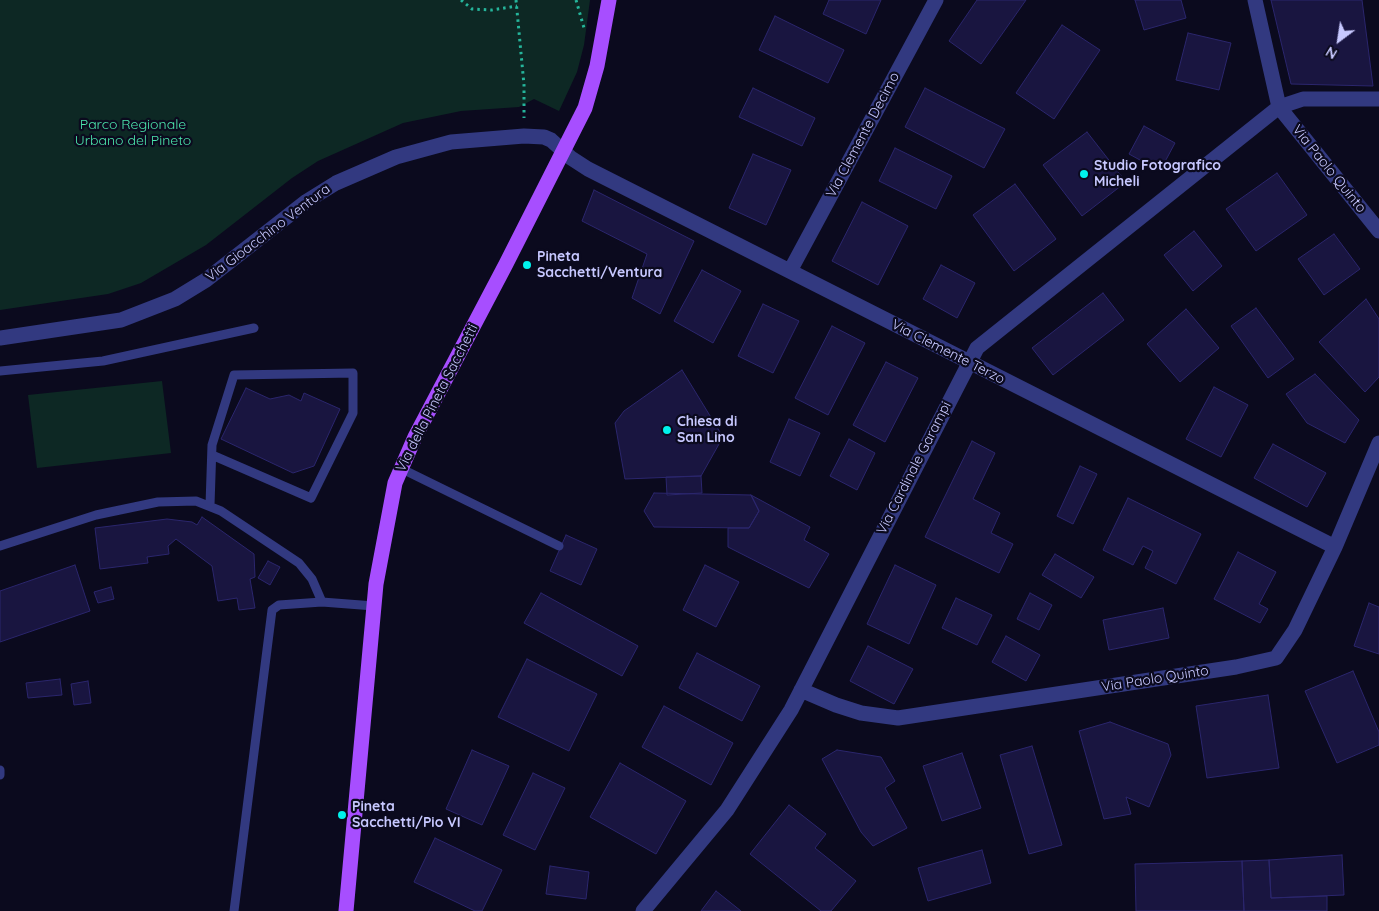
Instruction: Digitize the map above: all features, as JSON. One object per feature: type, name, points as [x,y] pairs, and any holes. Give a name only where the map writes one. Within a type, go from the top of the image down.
[{"type":"main road","name":"Via della Pineta Sacchetti","points":[[346,911],[374,606],[385,528],[400,468],[563,151],[589,96],[597,66],[609,0]]},
{"type":"street","name":"Via Clemente Decimo","points":[[790,271],[936,0]]},
{"type":"street","points":[[1255,0],[1279,107],[1304,100],[1379,99]]},
{"type":"street","name":"Via Paolo Quinto","points":[[1279,107],[1379,231]]},
{"type":"street","name":"Via Cardinale Garampi","points":[[642,911],[727,810],[801,690],[968,362],[978,348],[1279,107]]},
{"type":"street","name":"Via Gioacchino Ventura","points":[[0,338],[121,320],[192,290],[307,201],[355,174],[413,151],[451,142],[524,136],[544,137],[551,140],[563,151]]},
{"type":"street","name":"Via Clemente Terzo","points":[[563,151],[588,169],[1335,547]]},
{"type":"street","name":"Via Paolo Quinto","points":[[801,690],[836,706],[861,713],[898,718],[1236,667],[1276,658],[1294,630],[1335,547],[1379,443]]},
{"type":"lane","points":[[0,372],[103,361],[254,328]]},
{"type":"lane","points":[[210,505],[212,445],[234,375],[353,374],[353,413],[310,498],[212,456]]},
{"type":"lane","points":[[400,468],[559,546]]},
{"type":"lane","points":[[0,546],[96,515],[129,508],[179,500],[210,505],[298,562],[312,579],[322,602]]},
{"type":"lane","points":[[234,911],[271,613],[279,605],[322,602],[374,606]]},
{"type":"lane","points":[[0,770],[0,775]]},
{"type":"path","points":[[461,0],[472,9],[492,10],[517,6]]},
{"type":"path","points":[[516,0],[524,85],[524,136]]},
{"type":"green space","name":"Parco Regionale Urbano del Pineto","points":[[0,0],[590,0],[584,45],[577,72],[559,111],[534,99],[519,107],[461,111],[403,123],[318,161],[292,178],[206,245],[141,283],[108,294],[0,310]]},
{"type":"green space","points":[[162,381],[171,453],[37,468],[28,395]]},
{"type":"building","points":[[829,0],[881,0],[866,34],[823,14]]},
{"type":"building","points":[[977,0],[1026,0],[981,64],[949,41]]},
{"type":"building","points":[[1135,0],[1181,0],[1186,18],[1144,30]]},
{"type":"building","points":[[1271,0],[1362,0],[1373,86],[1291,84]]},
{"type":"building","points":[[775,16],[844,50],[828,83],[759,50]]},
{"type":"building","points":[[1062,25],[1100,50],[1054,119],[1016,93]]},
{"type":"building","points":[[1188,33],[1231,43],[1219,90],[1176,80]]},
{"type":"building","points":[[753,88],[815,118],[802,146],[739,117]]},
{"type":"building","points":[[925,88],[1005,129],[984,168],[905,127]]},
{"type":"building","points":[[1144,126],[1175,143],[1160,171],[1129,154]]},
{"type":"building","name":"Studio Fotografico Micheli","points":[[1087,132],[1126,182],[1082,216],[1043,165]]},
{"type":"building","points":[[895,148],[952,176],[936,209],[879,181]]},
{"type":"building","points":[[753,154],[791,170],[766,225],[729,208]]},
{"type":"building","points":[[1277,173],[1307,215],[1256,251],[1226,209]]},
{"type":"building","points":[[1015,184],[1056,239],[1014,271],[973,215]]},
{"type":"building","points":[[594,190],[694,241],[660,314],[632,298],[647,254],[582,221]]},
{"type":"building","points":[[862,202],[908,226],[878,285],[832,261]]},
{"type":"building","points":[[1194,231],[1222,266],[1193,291],[1164,255]]},
{"type":"building","points":[[1334,234],[1360,269],[1324,295],[1298,259]]},
{"type":"building","points":[[941,265],[975,283],[957,318],[923,299]]},
{"type":"building","points":[[702,270],[741,291],[713,343],[674,321]]},
{"type":"building","points":[[1103,293],[1124,320],[1053,375],[1032,348]]},
{"type":"building","points":[[1366,299],[1379,319],[1379,377],[1365,392],[1319,342]]},
{"type":"building","points":[[763,304],[799,321],[773,373],[738,356]]},
{"type":"building","points":[[1256,308],[1294,359],[1268,378],[1231,326]]},
{"type":"building","points":[[1186,309],[1219,348],[1180,382],[1147,344]]},
{"type":"building","points":[[832,326],[865,343],[828,415],[795,398]]},
{"type":"building","points":[[886,362],[918,378],[885,442],[853,425]]},
{"type":"building","name":"Chiesa di San Lino","points":[[682,370],[723,437],[701,476],[625,479],[615,423],[624,411]]},
{"type":"building","points":[[1315,374],[1359,420],[1345,443],[1307,423],[1286,394]]},
{"type":"building","points":[[1214,387],[1248,405],[1221,457],[1186,439]]},
{"type":"building","points":[[246,388],[270,399],[289,395],[301,401],[304,393],[340,409],[314,466],[293,473],[221,439]]},
{"type":"building","points":[[789,419],[820,433],[800,476],[770,462]]},
{"type":"building","points":[[849,439],[875,453],[857,490],[830,476]]},
{"type":"building","points":[[972,441],[995,453],[973,499],[1000,513],[991,533],[1013,544],[999,573],[925,537]]},
{"type":"building","points":[[1273,444],[1326,473],[1307,507],[1254,478]]},
{"type":"building","points":[[1080,466],[1097,474],[1073,524],[1057,516]]},
{"type":"building","points":[[701,476],[702,493],[667,495],[666,477]]},
{"type":"building","points":[[654,493],[751,495],[759,511],[749,528],[654,527],[644,511]]},
{"type":"building","points":[[751,495],[810,527],[804,540],[829,554],[809,588],[728,547],[728,528],[749,528],[759,511]]},
{"type":"building","points":[[1128,498],[1201,534],[1176,584],[1145,568],[1153,551],[1143,546],[1133,565],[1103,550]]},
{"type":"building","points":[[202,517],[254,554],[255,577],[250,579],[255,608],[239,610],[237,598],[218,601],[212,566],[176,539],[168,546],[169,554],[147,557],[148,563],[100,569],[95,528],[167,519],[192,522],[197,525]]},
{"type":"building","points":[[566,535],[597,549],[581,585],[550,571]]},
{"type":"building","points":[[1238,552],[1276,572],[1259,604],[1268,609],[1260,623],[1214,599]]},
{"type":"building","points":[[1055,554],[1094,577],[1081,598],[1042,575]]},
{"type":"building","points":[[268,561],[280,567],[270,585],[258,578]]},
{"type":"building","points":[[75,565],[90,611],[0,642],[0,591]]},
{"type":"building","points":[[705,565],[739,582],[716,627],[683,610]]},
{"type":"building","points":[[895,565],[936,585],[909,644],[867,624]]},
{"type":"building","points":[[111,587],[114,599],[98,603],[94,592]]},
{"type":"building","points":[[541,593],[638,646],[622,676],[524,623]]},
{"type":"building","points":[[1030,593],[1052,605],[1039,630],[1017,619]]},
{"type":"building","points":[[956,598],[992,615],[977,645],[942,628]]},
{"type":"building","points":[[1369,603],[1379,607],[1379,654],[1354,646]]},
{"type":"building","points":[[1163,608],[1169,638],[1109,650],[1103,620]]},
{"type":"building","points":[[1006,636],[1040,655],[1026,681],[992,662]]},
{"type":"building","points":[[868,646],[913,669],[894,704],[850,681]]},
{"type":"building","points":[[697,653],[760,686],[742,721],[679,688]]},
{"type":"building","points":[[527,659],[597,694],[569,751],[498,717]]},
{"type":"building","points":[[1353,671],[1379,732],[1379,745],[1337,763],[1305,691]]},
{"type":"building","points":[[60,679],[62,695],[28,698],[26,683]]},
{"type":"building","points":[[88,681],[91,703],[74,705],[71,684]]},
{"type":"building","points":[[1268,695],[1279,768],[1207,778],[1196,706]]},
{"type":"building","points":[[664,706],[733,743],[711,785],[642,747]]},
{"type":"building","points":[[1110,722],[1168,744],[1171,755],[1149,807],[1126,797],[1131,814],[1104,819],[1079,731]]},
{"type":"building","points":[[1032,746],[1062,845],[1029,854],[1000,755]]},
{"type":"building","points":[[472,750],[509,766],[482,825],[446,809]]},
{"type":"building","points":[[837,750],[881,757],[895,781],[885,788],[907,828],[873,846],[861,832],[822,759]]},
{"type":"building","points":[[962,753],[981,808],[942,821],[923,766]]},
{"type":"building","points":[[620,763],[686,801],[656,854],[590,817]]},
{"type":"building","points":[[533,773],[565,788],[535,850],[503,835]]},
{"type":"building","points":[[789,805],[826,834],[815,848],[856,881],[831,911],[821,911],[750,854]]},
{"type":"building","points":[[435,838],[502,870],[482,911],[475,911],[414,882]]},
{"type":"building","points":[[982,850],[991,883],[928,901],[918,868]]},
{"type":"building","points":[[1342,855],[1344,895],[1271,898],[1269,860]]},
{"type":"building","points":[[1269,860],[1271,898],[1327,896],[1327,911],[1244,911],[1242,861]]},
{"type":"building","points":[[1242,861],[1244,911],[1136,911],[1135,864]]},
{"type":"building","points":[[550,866],[589,872],[586,899],[546,894]]},
{"type":"building","points":[[716,891],[741,911],[701,911]]},
{"type":"place","name":"Studio Fotografico Micheli","points":[[1084,174]]},
{"type":"place","name":"Pineta Sacchetti/Ventura","points":[[527,265]]},
{"type":"place","name":"Chiesa di San Lino","points":[[667,430]]},
{"type":"place","name":"Pineta Sacchetti/Pio VI","points":[[342,815]]}]
